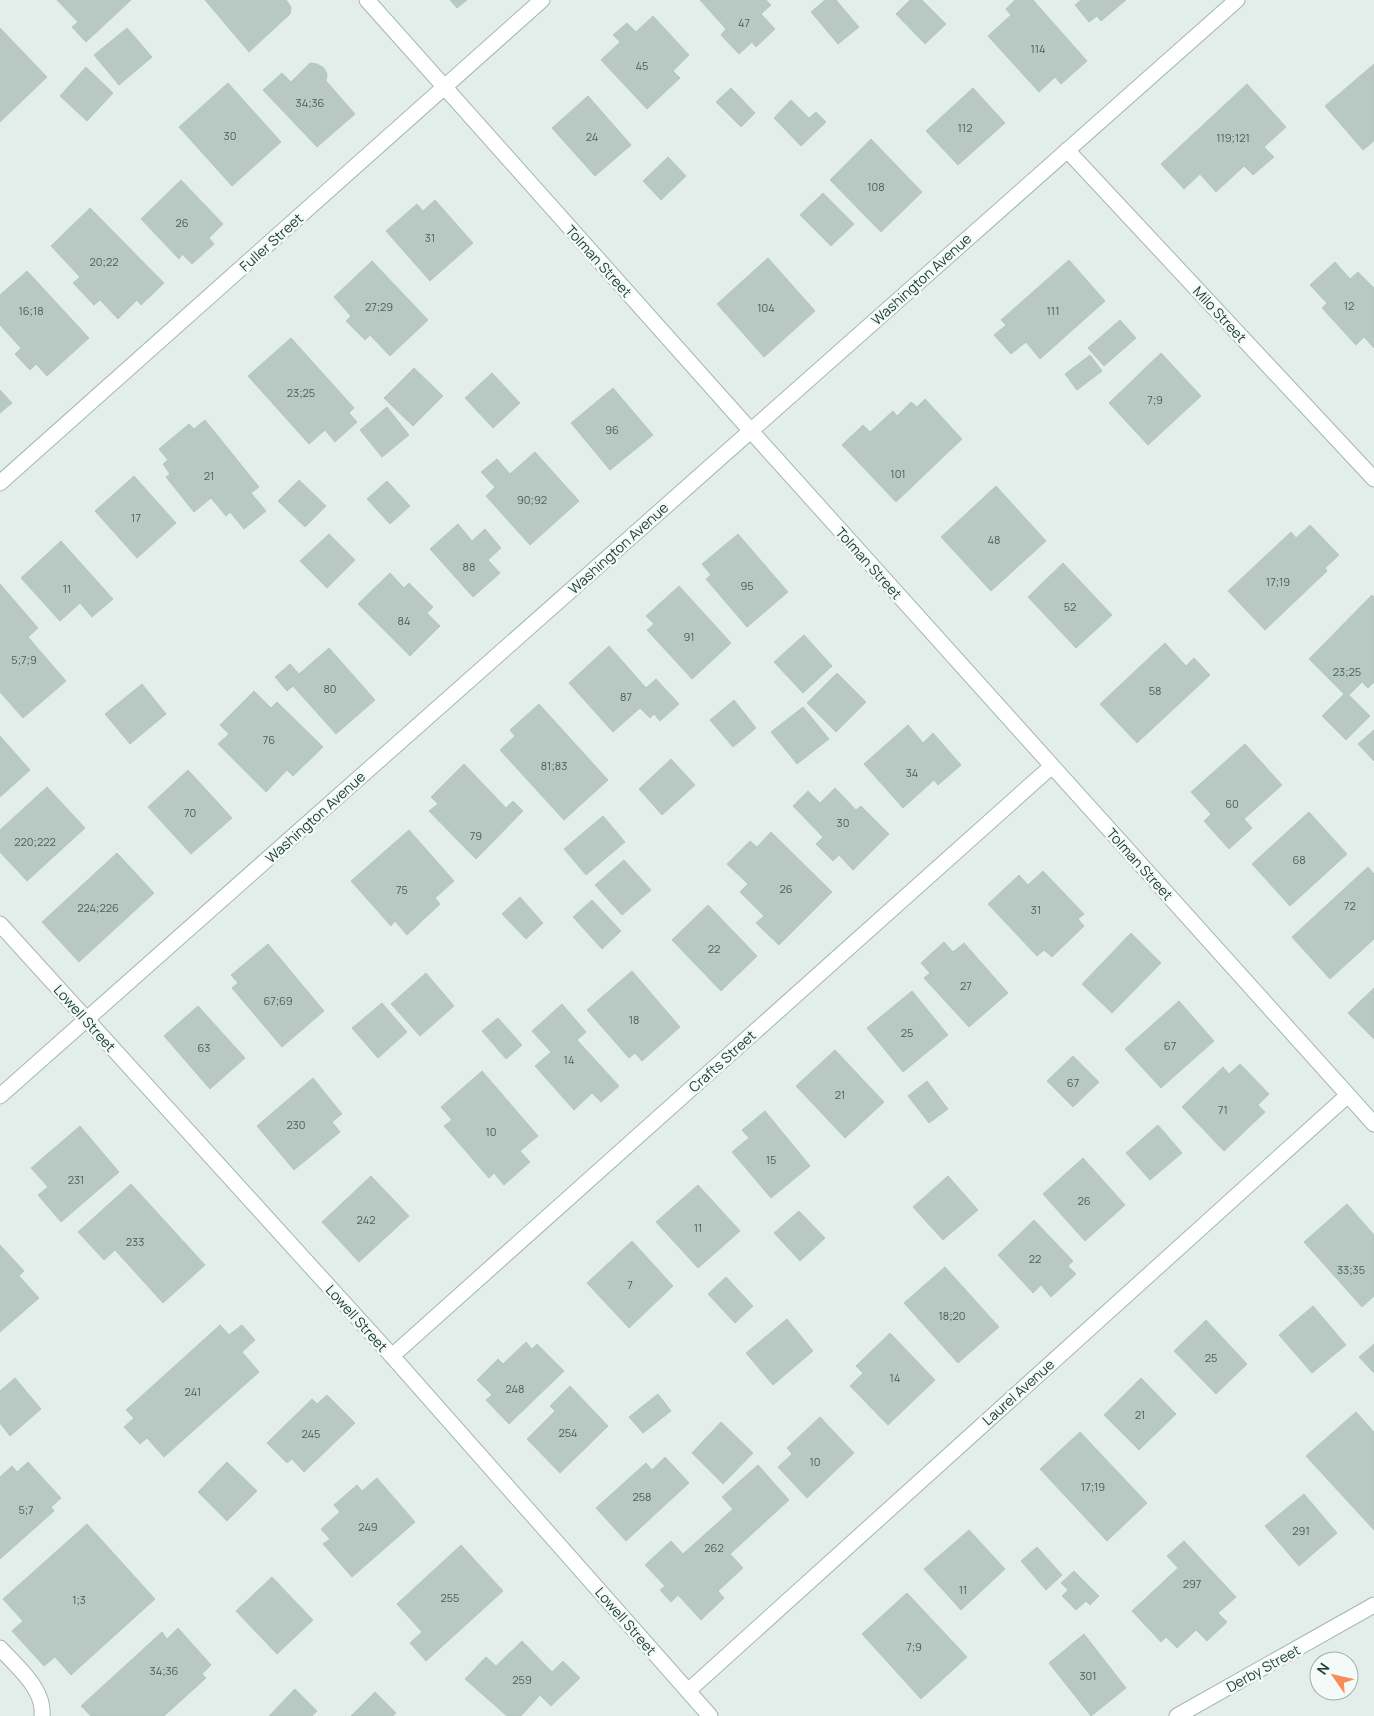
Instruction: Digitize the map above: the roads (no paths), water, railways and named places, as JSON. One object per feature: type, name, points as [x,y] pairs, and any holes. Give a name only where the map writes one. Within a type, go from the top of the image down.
[{"type":"street","name":"Tolman Street","points":[[367,0],[751,431],[1374,1124]]},
{"type":"street","name":"Fuller Street","points":[[0,483],[542,0]]},
{"type":"street","name":"Washington Avenue","points":[[0,1096],[1236,0]]},
{"type":"street","name":"Milo Street","points":[[1067,150],[1374,479]]},
{"type":"street","name":"Crafts Street","points":[[392,1356],[1052,766]]},
{"type":"street","name":"Lowell Street","points":[[0,924],[392,1356],[710,1716]]},
{"type":"street","name":"Laurel Avenue","points":[[688,1691],[1348,1094]]},
{"type":"street","name":"Derby Street","points":[[1178,1716],[1374,1605]]},
{"type":"street","points":[[0,1648],[36,1691],[41,1701],[42,1716]]}]
